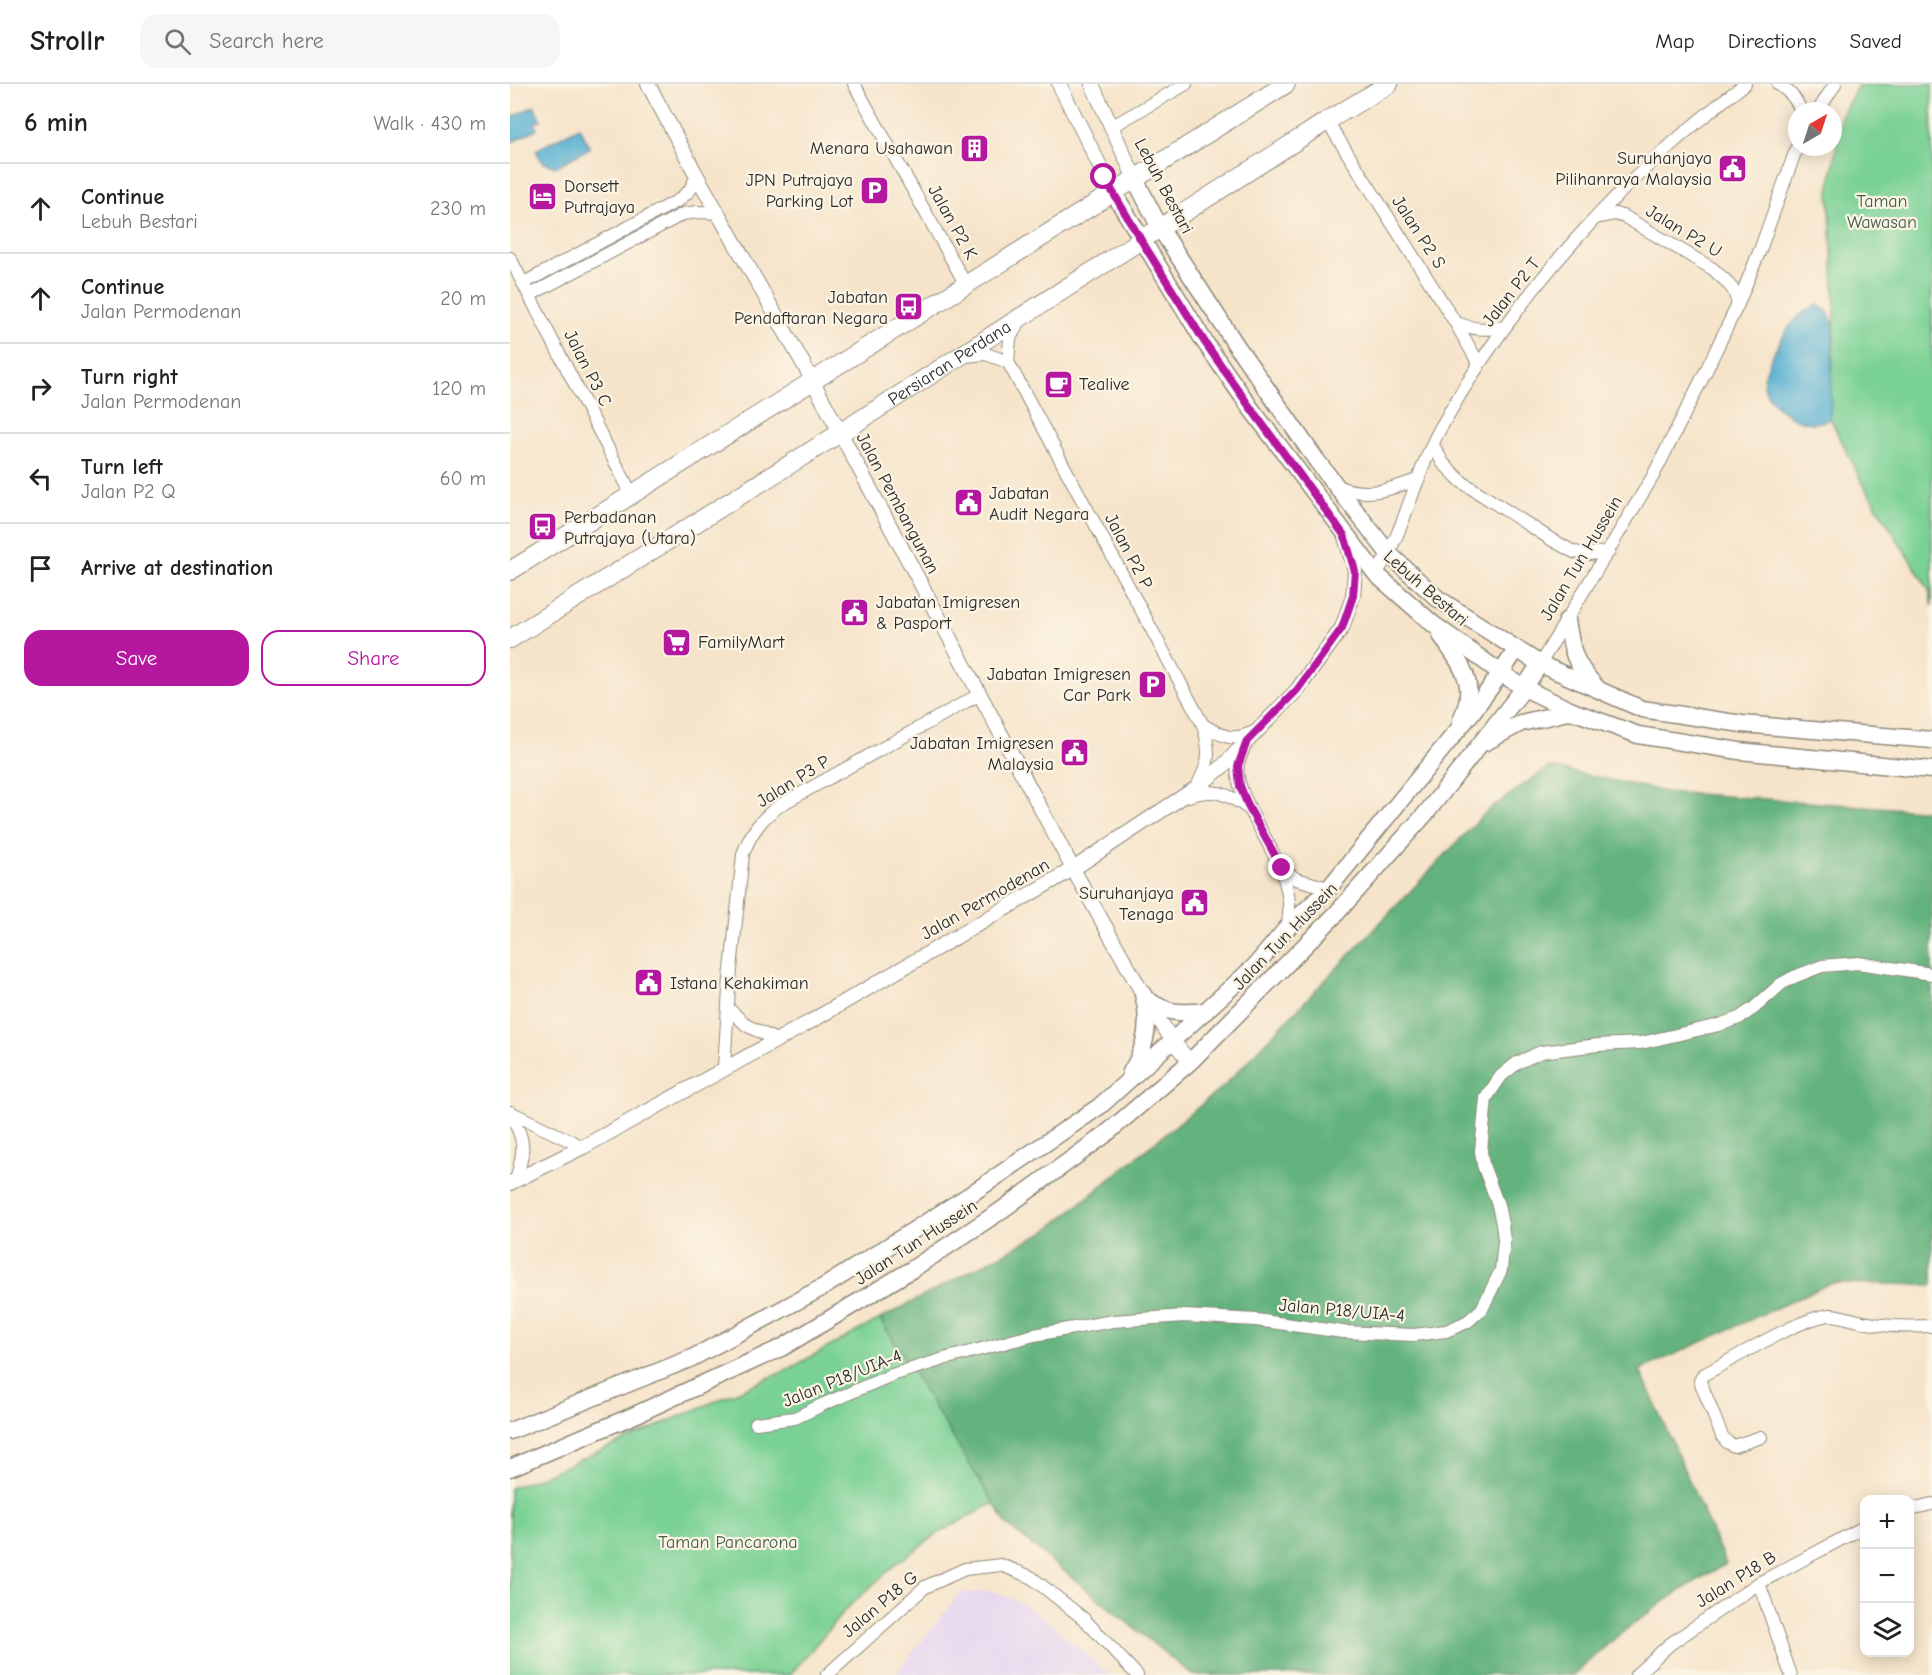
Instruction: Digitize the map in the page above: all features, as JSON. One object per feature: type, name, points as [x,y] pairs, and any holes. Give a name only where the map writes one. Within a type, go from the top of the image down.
[{"type":"main road","points":[[510,571],[1286,84]]},
{"type":"main road","name":"Persiaran Perdana","points":[[510,639],[840,432],[1327,121],[1389,84]]},
{"type":"main road","name":"Lebuh Bestari","points":[[1135,179],[1160,228],[1236,345],[1335,486],[1389,554],[1437,598],[1540,664],[1642,709],[1731,723],[1932,740]]},
{"type":"main road","name":"Lebuh Bestari","points":[[1113,192],[1204,341],[1344,535],[1376,574],[1433,624],[1501,673],[1524,688],[1572,711],[1638,735],[1739,751],[1932,770]]},
{"type":"main road","points":[[1568,620],[1571,651],[1584,673],[1599,691]]},
{"type":"main road","points":[[1433,624],[1465,670],[1469,692],[1462,718],[1443,748]]},
{"type":"main road","name":"Jalan Tun Hussein","points":[[510,1431],[692,1358],[825,1286],[949,1208],[1100,1106],[1255,966],[1286,930],[1329,888],[1443,748],[1516,650]]},
{"type":"main road","name":"Jalan Tun Hussein","points":[[510,1468],[637,1414],[783,1347],[882,1288],[999,1212],[1106,1134],[1190,1062],[1335,915],[1427,812],[1524,688],[1540,664]]},
{"type":"main road","points":[[1479,746],[1521,723],[1572,711]]},
{"type":"main road","points":[[1146,997],[1160,1008],[1176,1013],[1206,1011]]},
{"type":"main road","points":[[1100,1106],[1132,1070],[1145,1044],[1148,1010],[1146,997]]},
{"type":"street","name":"Jalan Pembangunan","points":[[648,84],[813,382],[1073,869],[1172,1040],[1190,1062]]},
{"type":"street","name":"Jalan P2 K","points":[[854,84],[966,285]]},
{"type":"street","name":"Lebuh Bestari","points":[[1059,84],[1113,192]]},
{"type":"street","name":"Lebuh Bestari","points":[[1092,84],[1135,179]]},
{"type":"street","points":[[1111,127],[1186,84]]},
{"type":"street","name":"Jalan P2 T","points":[[1376,574],[1389,554],[1439,431],[1479,364],[1530,293],[1594,218],[1651,162],[1745,84]]},
{"type":"street","points":[[1778,84],[1789,91],[1798,102]]},
{"type":"street","points":[[1824,102],[1835,84]]},
{"type":"street","name":"Jalan P2 S","points":[[1327,121],[1455,322],[1479,364]]},
{"type":"street","name":"Jalan Tun Hussein","points":[[1540,664],[1653,476],[1738,304],[1794,156]]},
{"type":"street","points":[[524,283],[679,200],[690,190],[697,176]]},
{"type":"street","points":[[530,295],[683,214],[718,213]]},
{"type":"street","name":"Jalan P2 U","points":[[1594,218],[1615,214],[1644,228],[1720,275],[1734,291],[1738,304]]},
{"type":"street","name":"Jalan P3 C","points":[[510,258],[632,495]]},
{"type":"street","points":[[958,356],[986,354],[1008,362],[1010,338],[1024,314]]},
{"type":"street","points":[[1455,322],[1476,329],[1505,327]]},
{"type":"street","name":"Jalan P2 P","points":[[1008,362],[1203,725],[1209,747],[1207,765],[1196,788]]},
{"type":"street","points":[[1433,445],[1443,463],[1461,482],[1552,540],[1574,552],[1588,554],[1609,552]]},
{"type":"street","points":[[1335,486],[1354,492],[1371,493],[1392,489],[1419,479]]},
{"type":"street","name":"Jalan Permodenan","points":[[513,1182],[583,1147],[776,1040],[1073,869],[1181,800],[1222,767],[1297,690],[1342,628],[1353,596],[1355,571],[1344,535]]},
{"type":"street","name":"Jalan P3 P","points":[[724,1068],[743,854],[748,839],[769,813],[782,804],[980,694]]},
{"type":"street","points":[[1203,725],[1227,737],[1238,739],[1252,736]]},
{"type":"street","points":[[1252,736],[1238,766],[1240,786],[1249,808],[1282,868],[1290,904],[1286,930]]},
{"type":"street","points":[[1181,800],[1204,792],[1220,793],[1232,796],[1249,808]]},
{"type":"street","points":[[1282,868],[1296,879],[1329,888]]},
{"type":"street","name":"Jalan P18/UIA-4","points":[[756,1424],[795,1418],[892,1376],[944,1359],[1034,1335],[1113,1322],[1184,1316],[1256,1320],[1342,1332],[1414,1335],[1446,1331],[1467,1322],[1482,1309],[1501,1270],[1504,1240],[1502,1224],[1483,1165],[1481,1151],[1486,1098],[1501,1076],[1517,1063],[1541,1052],[1598,1045],[1641,1043],[1719,1025],[1739,1018],[1788,980],[1822,966],[1858,963],[1932,974]]},
{"type":"street","points":[[728,1008],[746,1025],[776,1040]]},
{"type":"street","points":[[510,1114],[583,1147]]},
{"type":"street","points":[[510,1114],[522,1137],[523,1154],[513,1182]]},
{"type":"street","points":[[1761,1437],[1734,1446],[1725,1440],[1700,1381],[1702,1376],[1774,1337],[1817,1318],[1832,1316],[1869,1324],[1898,1327],[1932,1326]]},
{"type":"street","points":[[1914,1508],[1932,1504]]},
{"type":"street","name":"Jalan P18 B","points":[[1636,1675],[1670,1644],[1759,1583],[1860,1529]]},
{"type":"street","name":"Jalan P18 G","points":[[827,1675],[925,1587],[965,1569],[1000,1565],[1030,1577],[1084,1619],[1137,1675]]},
{"type":"street","points":[[1759,1583],[1791,1675]]},
{"type":"shaded area","points":[[991,1591],[1017,1601],[1045,1618],[1110,1675],[895,1675],[960,1593]]},
{"type":"green space","name":"Taman Wawasan","points":[[1859,84],[1932,84],[1932,606],[1929,590],[1864,486],[1830,418],[1835,311],[1829,193],[1835,156],[1842,156],[1842,114]]},
{"type":"green space","points":[[1549,767],[1667,792],[1932,811],[1932,1285],[1831,1283],[1640,1370],[1726,1564],[1646,1614],[1574,1675],[1192,1675],[1007,1525],[880,1319],[1046,1231],[1224,1086],[1488,810]]},
{"type":"green space","name":"Taman Pancarona","points":[[880,1319],[994,1503],[940,1532],[897,1563],[846,1609],[790,1675],[510,1675],[510,1488],[787,1370]]},
{"type":"water","points":[[534,106],[541,120],[534,123],[537,129],[510,143],[510,118]]},
{"type":"water","points":[[579,127],[590,148],[555,167],[542,162],[536,150]]},
{"type":"water","points":[[1818,305],[1828,312],[1834,325],[1830,418],[1811,423],[1791,417],[1782,411],[1768,395],[1764,379],[1780,342],[1791,325],[1803,313]]},
{"type":"place","name":"Menara Usahawan","points":[[974,148]]},
{"type":"place","name":"Suruhanjaya Pilihanraya Malaysia","points":[[1733,168]]},
{"type":"place","name":"JPN Putrajaya Parking Lot","points":[[874,190]]},
{"type":"place","name":"Dorsett Putrajaya","points":[[543,196]]},
{"type":"place","name":"Jabatan Pendaftaran Negara","points":[[909,307]]},
{"type":"place","name":"Tealive","points":[[1058,384]]},
{"type":"place","name":"Jabatan Audit Negara","points":[[968,503]]},
{"type":"place","name":"Perbadanan Putrajaya (Utara)","points":[[543,527]]},
{"type":"place","name":"Jabatan Imigresen & Pasport","points":[[855,612]]},
{"type":"place","name":"FamilyMart","points":[[677,642]]},
{"type":"place","name":"Jabatan Imigresen Car Park","points":[[1152,684]]},
{"type":"place","name":"Jabatan Imigresen Malaysia","points":[[1075,753]]},
{"type":"place","name":"Suruhanjaya Tenaga","points":[[1195,903]]},
{"type":"place","name":"Istana Kehakiman","points":[[649,983]]},
{"type":"route","points":[[1104,177],[1204,341],[1344,535],[1355,571],[1353,596],[1342,628],[1297,690],[1247,741],[1238,766],[1240,786],[1249,808],[1282,868]]}]
